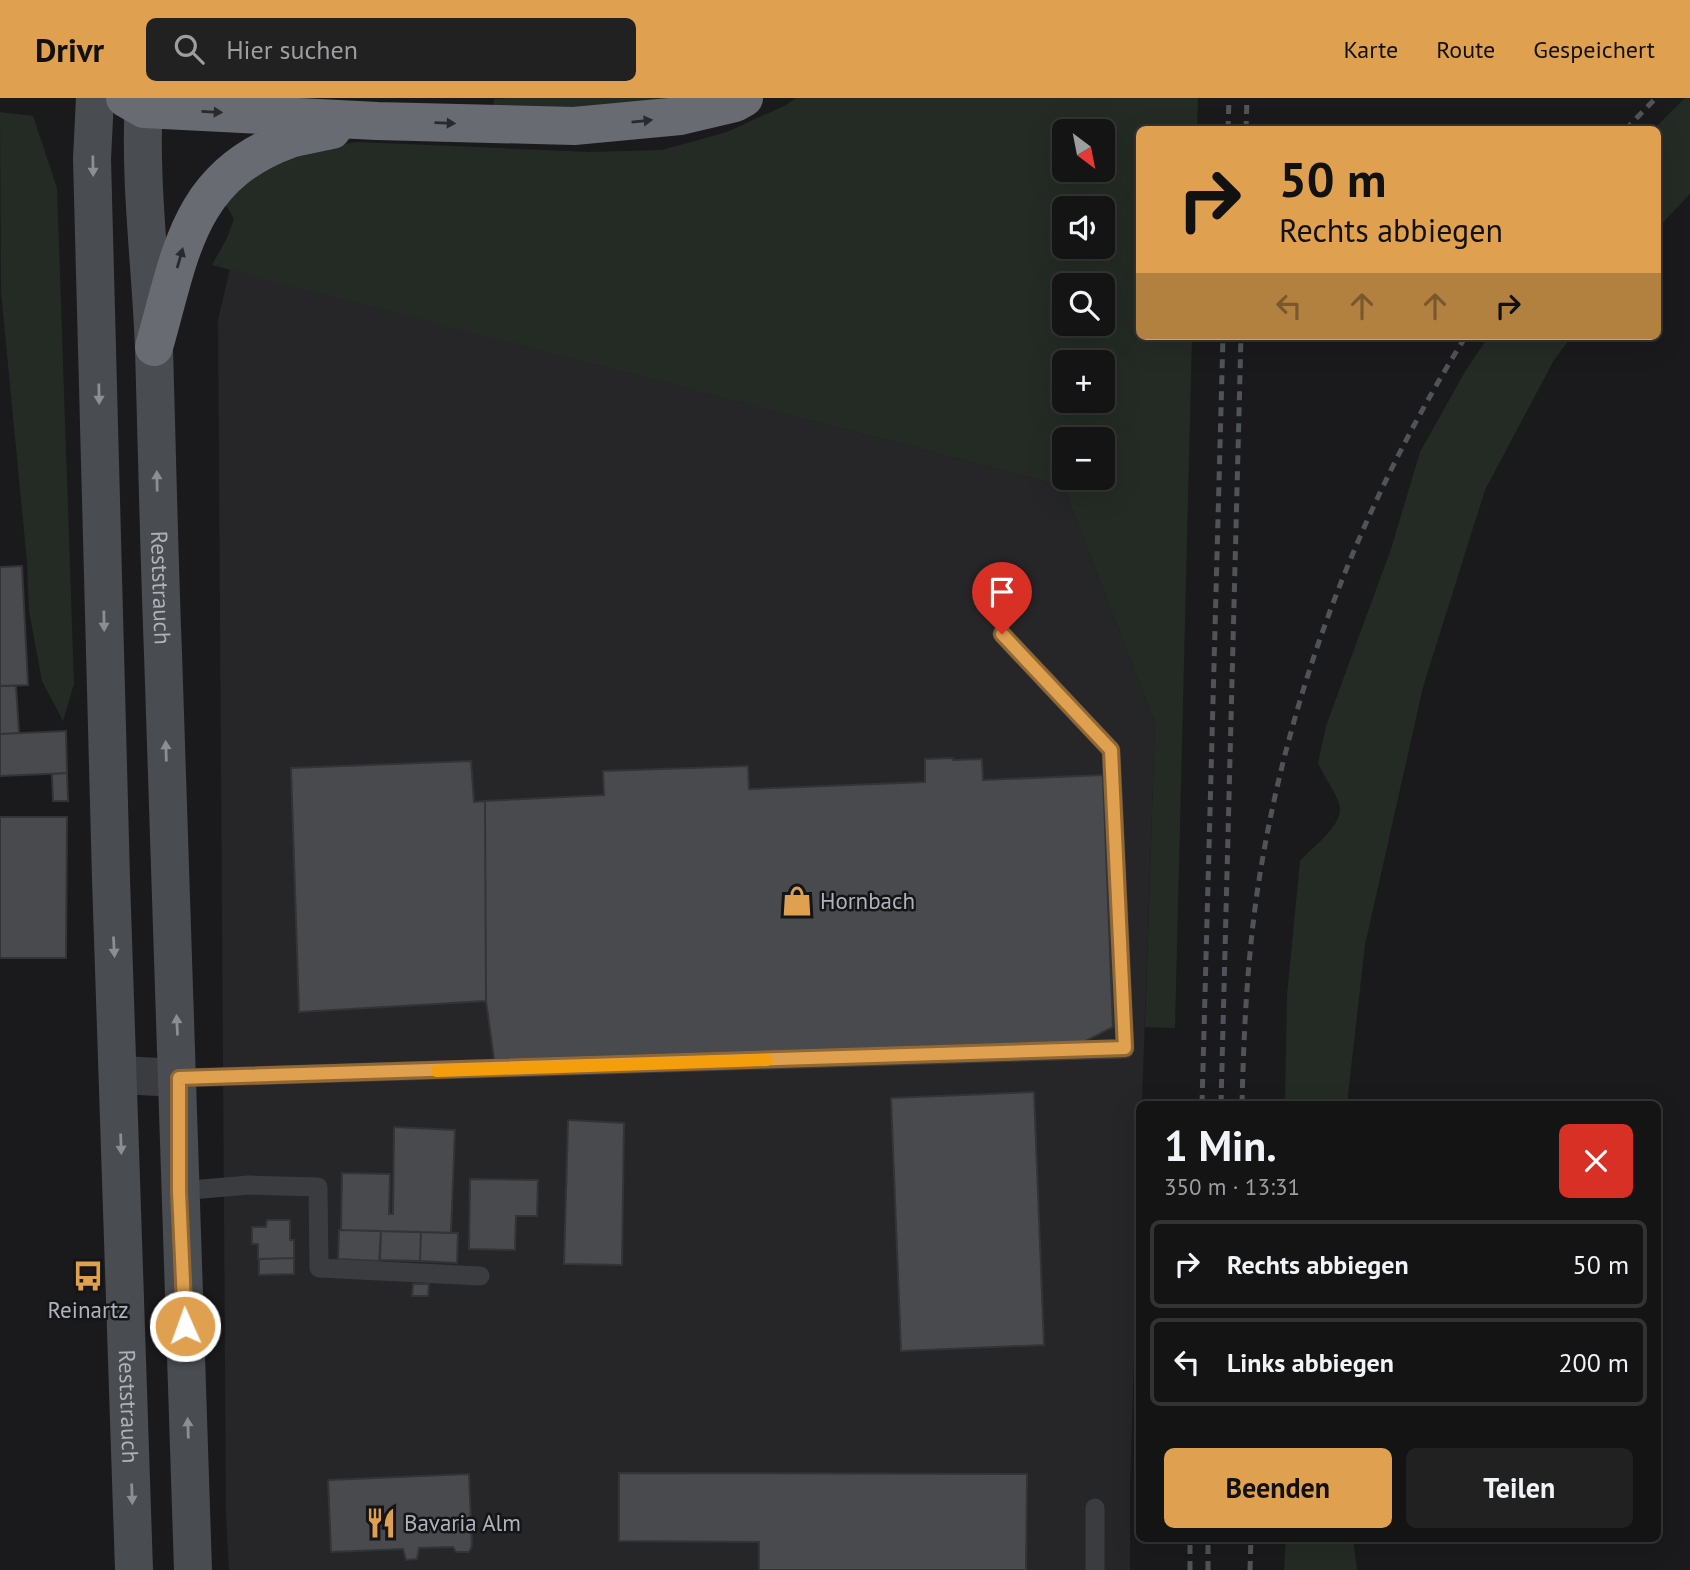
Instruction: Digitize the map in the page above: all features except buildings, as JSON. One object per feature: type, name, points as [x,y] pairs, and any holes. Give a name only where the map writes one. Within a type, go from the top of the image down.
[{"type":"highway","points":[[138,102],[377,121],[574,126],[680,116],[735,103],[744,98]]},
{"type":"highway","points":[[154,347],[193,220],[204,201],[225,177],[246,160],[294,138],[377,121]]},
{"type":"main road","name":"Reststrauch","points":[[95,98],[92,159],[111,879],[134,1570]]},
{"type":"main road","name":"Reststrauch","points":[[138,102],[154,347],[193,1570]]},
{"type":"street","points":[[119,1076],[179,1078]]},
{"type":"lane","points":[[179,1078],[1125,1048],[1111,750],[1002,634]]},
{"type":"lane","points":[[179,1191],[249,1185],[318,1187],[319,1268],[480,1276]]},
{"type":"lane","points":[[1095,1508],[1095,1570]]},
{"type":"shaded area","points":[[693,98],[661,111],[493,112],[494,99]]},
{"type":"shaded area","points":[[796,98],[1198,98],[1197,126],[1136,126],[1136,340],[1192,340],[1175,1028],[1145,1027],[1155,723],[1065,490],[1115,490],[1115,427],[1052,427],[1052,483],[212,265],[234,219],[220,200],[290,152],[357,142],[589,152],[662,150],[727,132]]},
{"type":"shaded area","points":[[1685,98],[1690,98],[1690,194],[1661,225],[1661,126],[1657,126]]},
{"type":"shaded area","points":[[0,112],[33,116],[57,188],[74,684],[63,721],[42,681],[29,611],[27,562],[1,292]]},
{"type":"shaded area","points":[[230,269],[1052,483],[1052,490],[1065,490],[1155,723],[1142,1101],[1136,1101],[1136,1295],[1130,1570],[229,1570],[226,1515],[218,320]]},
{"type":"shaded area","points":[[1486,340],[1569,340],[1554,360],[1485,490],[1423,687],[1365,945],[1347,1101],[1285,1101],[1287,995],[1300,861],[1333,827],[1340,811],[1337,798],[1318,763],[1326,726],[1391,549],[1420,452],[1466,370]]},
{"type":"shaded area","points":[[1286,1542],[1354,1542],[1357,1570],[1284,1570]]},
{"type":"railway","points":[[1228,126],[1229,98]]},
{"type":"railway","points":[[1246,126],[1247,98]]},
{"type":"railway","points":[[1629,126],[1656,98]]},
{"type":"railway","points":[[1202,1101],[1223,340]]},
{"type":"railway","points":[[1221,1101],[1241,340]]},
{"type":"railway","points":[[1242,1101],[1248,983],[1257,892],[1276,793],[1293,724],[1338,589],[1366,523],[1396,459],[1464,340]]},
{"type":"railway","points":[[1190,1542],[1190,1570]]},
{"type":"railway","points":[[1208,1542],[1208,1570]]},
{"type":"railway","points":[[1250,1570],[1251,1542]]},
{"type":"slow traffic","points":[[437,1071],[767,1060]]},
{"type":"place","name":"Hornbach","points":[[797,901]]},
{"type":"place","name":"Reinartz","points":[[88,1276]]},
{"type":"place","name":"Bavaria Alm","points":[[381,1523]]},
{"type":"route","points":[[185,1326],[179,1191],[179,1078],[1125,1048],[1111,750],[1002,634]]}]
